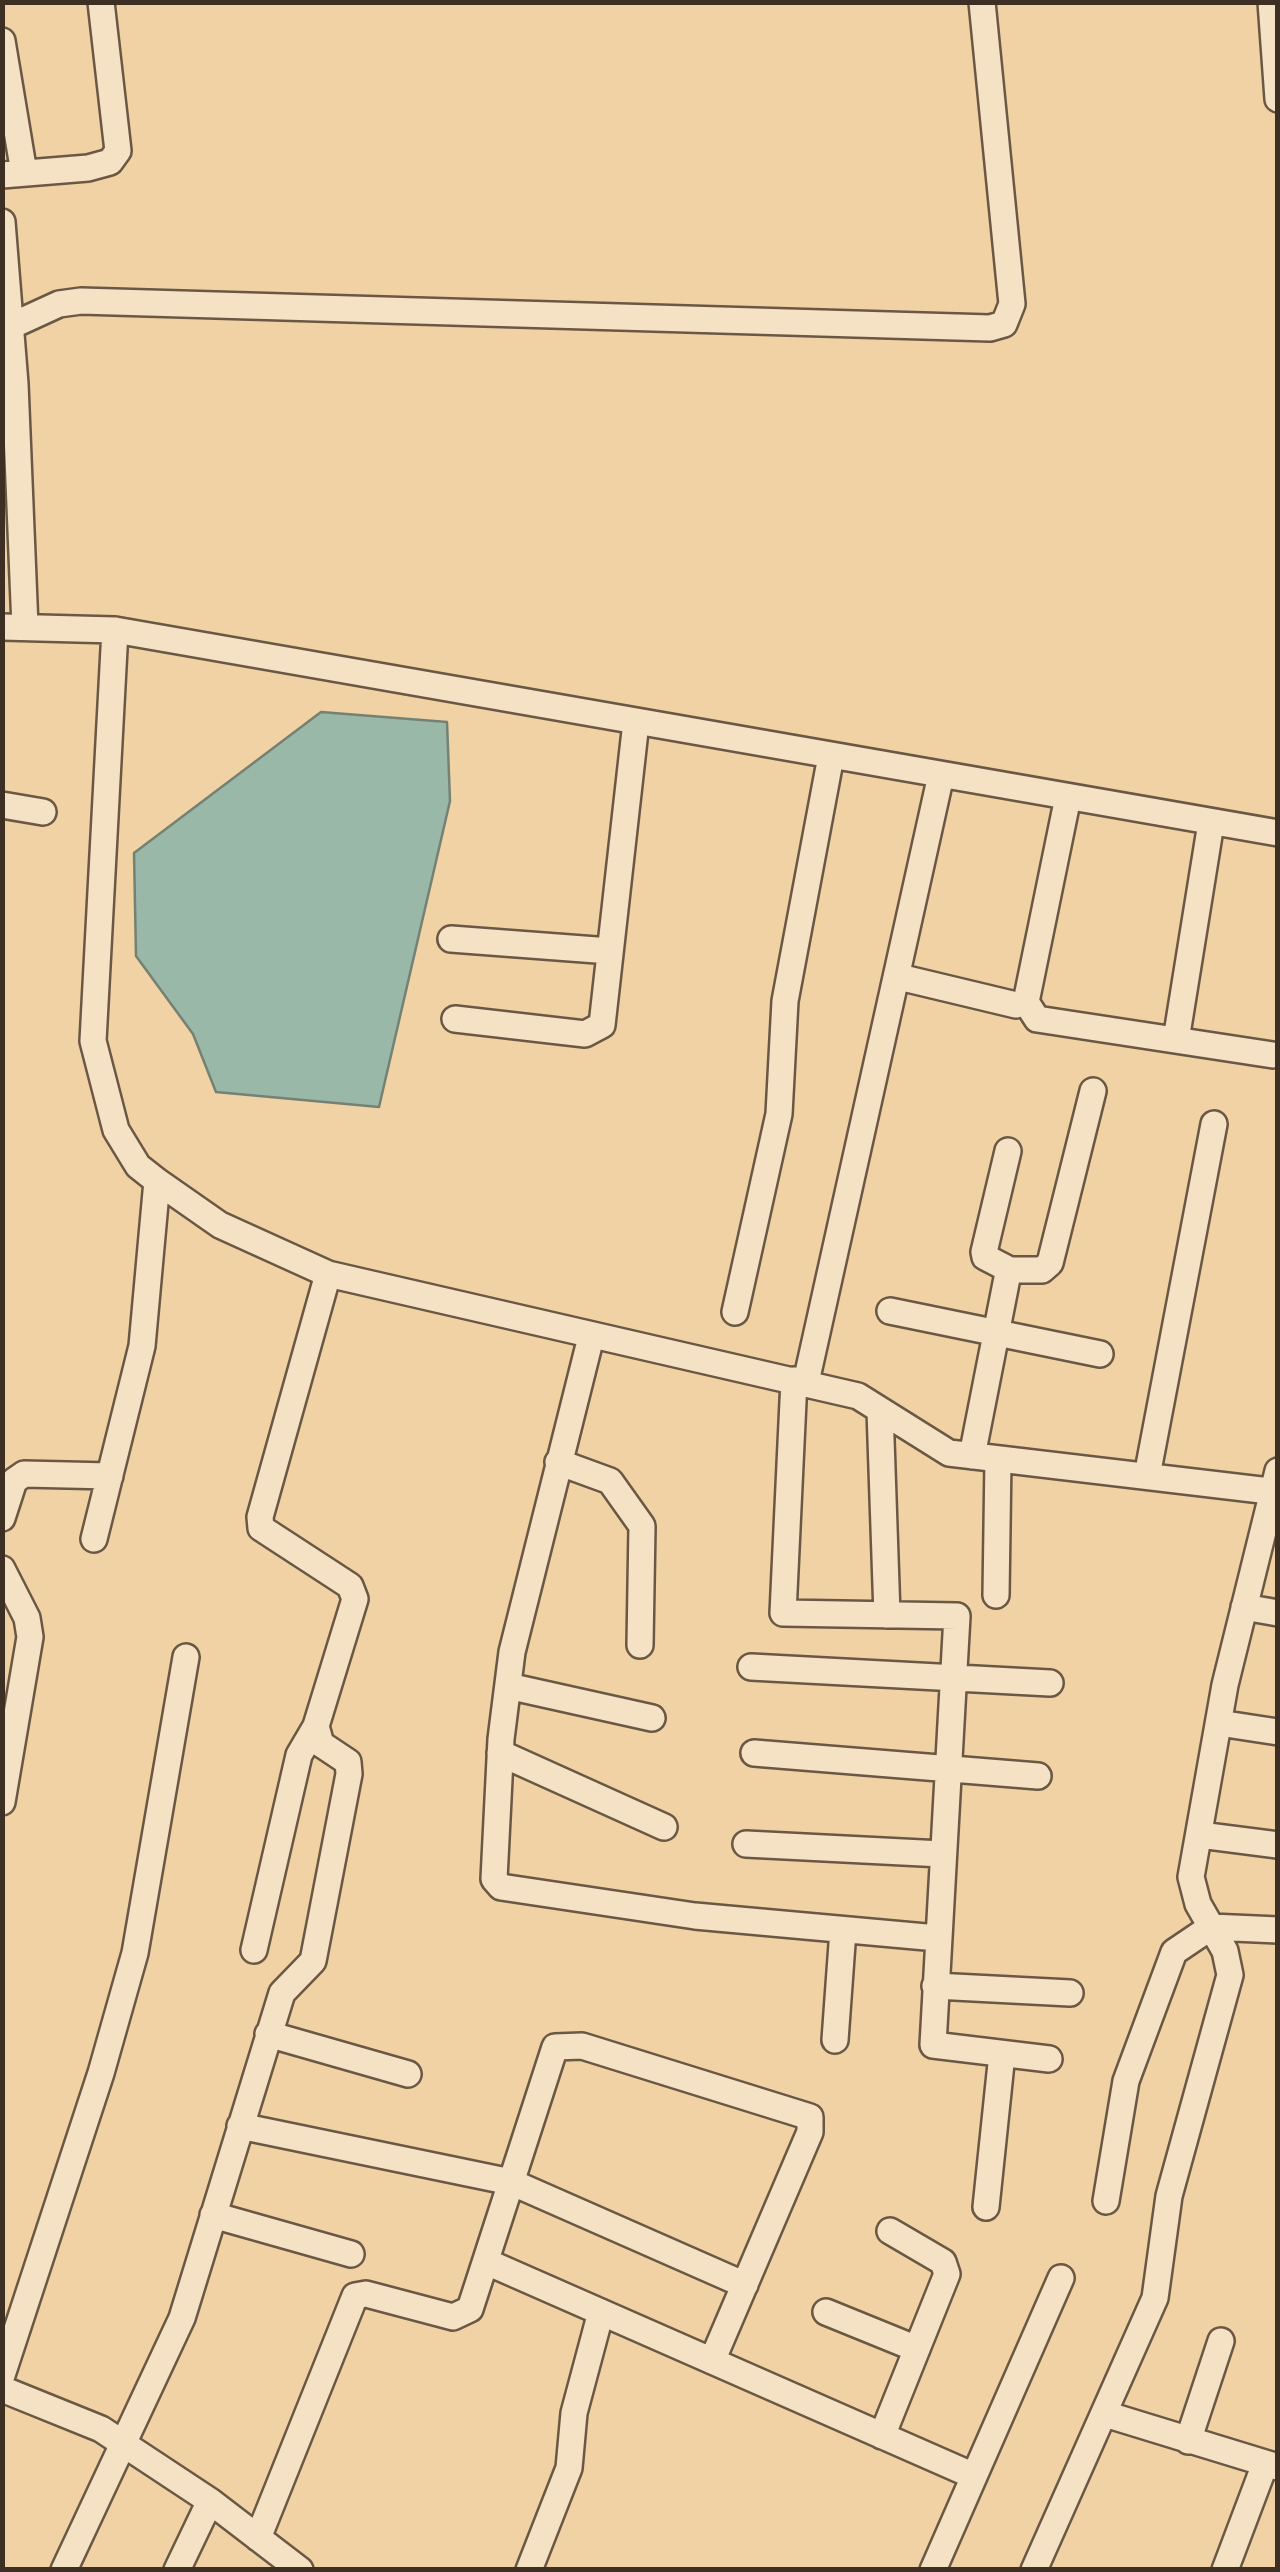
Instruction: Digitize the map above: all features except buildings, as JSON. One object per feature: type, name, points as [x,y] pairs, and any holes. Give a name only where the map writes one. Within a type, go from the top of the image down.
[{"type":"street","points":[[2,41],[13,175],[88,168],[110,162],[118,151],[101,2]]},
{"type":"street","points":[[11,326],[59,304],[81,301],[990,328],[1004,324],[1012,304],[982,2]]},
{"type":"street","points":[[1271,2],[1278,99]]},
{"type":"street","points":[[2,222],[11,326],[14,627],[115,630],[1278,833]]},
{"type":"street","points":[[115,630],[94,1042],[116,1130],[138,1166],[157,1181],[220,1225],[328,1274],[858,1396],[949,1454],[1146,1476],[1276,1484],[1244,1607],[1192,1890],[1225,1951],[1230,1975],[1169,2196],[1158,2289],[1035,2569]]},
{"type":"street","points":[[455,1019],[594,1032],[602,1024],[636,722]]},
{"type":"street","points":[[735,1312],[777,1125],[785,1001],[830,756]]},
{"type":"street","points":[[942,775],[899,977],[800,1381],[783,1613],[957,1616],[933,2046],[1049,2059]]},
{"type":"street","points":[[1068,798],[1026,1002],[1033,1016],[1273,1055]]},
{"type":"street","points":[[2,806],[43,812]]},
{"type":"street","points":[[1176,1040],[1212,822]]},
{"type":"street","points":[[451,938],[610,952]]},
{"type":"street","points":[[899,977],[1016,1005],[1026,1002]]},
{"type":"street","points":[[1008,1151],[985,1257],[1010,1270],[1042,1270],[1050,1263],[1093,1091]]},
{"type":"street","points":[[1146,1476],[1214,1124]]},
{"type":"street","points":[[94,1539],[148,1304],[157,1181]]},
{"type":"street","points":[[996,1595],[985,1458],[995,1333],[1010,1270]]},
{"type":"street","points":[[254,1950],[299,1755],[316,1726],[356,1599],[350,1586],[262,1528],[260,1517],[328,1274]]},
{"type":"street","points":[[890,1311],[1100,1354]]},
{"type":"street","points":[[591,1337],[558,1462],[508,1686],[492,1864],[501,1887],[695,1916],[937,1938]]},
{"type":"street","points":[[880,1410],[887,1615]]},
{"type":"street","points":[[558,1462],[610,1480],[642,1526],[640,1645]]},
{"type":"street","points":[[2,1518],[8,1479],[24,1474],[110,1476]]},
{"type":"street","points":[[2,1569],[26,1618],[30,1637],[2,1802]]},
{"type":"street","points":[[1244,1607],[1278,1613]]},
{"type":"street","points":[[2,2375],[102,2073],[134,1953],[186,1657]]},
{"type":"street","points":[[751,1667],[1050,1683]]},
{"type":"street","points":[[508,1686],[652,1718]]},
{"type":"street","points":[[1220,1723],[1278,1732]]},
{"type":"street","points":[[64,2570],[182,2318],[282,1993],[313,1961],[349,1774],[348,1762],[321,1744],[316,1726]]},
{"type":"street","points":[[500,1753],[664,1826]]},
{"type":"street","points":[[754,1753],[1038,1776]]},
{"type":"street","points":[[1200,1835],[1278,1845]]},
{"type":"street","points":[[746,1844],[942,1854]]},
{"type":"street","points":[[1106,2202],[1126,2081],[1174,1952],[1211,1927],[1278,1930]]},
{"type":"street","points":[[834,2040],[843,1930]]},
{"type":"street","points":[[935,1986],[1070,1994]]},
{"type":"street","points":[[268,2034],[408,2074]]},
{"type":"street","points":[[258,2538],[356,2296],[366,2294],[453,2317],[464,2315],[487,2262],[555,2047],[566,2044],[800,2111],[810,2118],[810,2132],[712,2362]]},
{"type":"street","points":[[986,2207],[1002,2054]]},
{"type":"street","points":[[240,2126],[511,2182],[745,2285]]},
{"type":"street","points":[[213,2215],[351,2254]]},
{"type":"street","points":[[882,2436],[947,2266],[890,2231]]},
{"type":"street","points":[[487,2262],[974,2476]]},
{"type":"street","points":[[933,2570],[1061,2278]]},
{"type":"street","points":[[529,2570],[563,2490],[574,2414],[601,2312]]},
{"type":"street","points":[[826,2312],[917,2349]]},
{"type":"street","points":[[1188,2440],[1221,2341]]},
{"type":"street","points":[[2,2389],[101,2429],[210,2501],[294,2568]]},
{"type":"street","points":[[1105,2414],[1271,2466],[1226,2570]]},
{"type":"street","points":[[176,2570],[210,2501]]},
{"type":"shaded area","points":[[321,712],[447,722],[450,801],[379,1107],[216,1092],[193,1034],[136,956],[134,853]]}]
